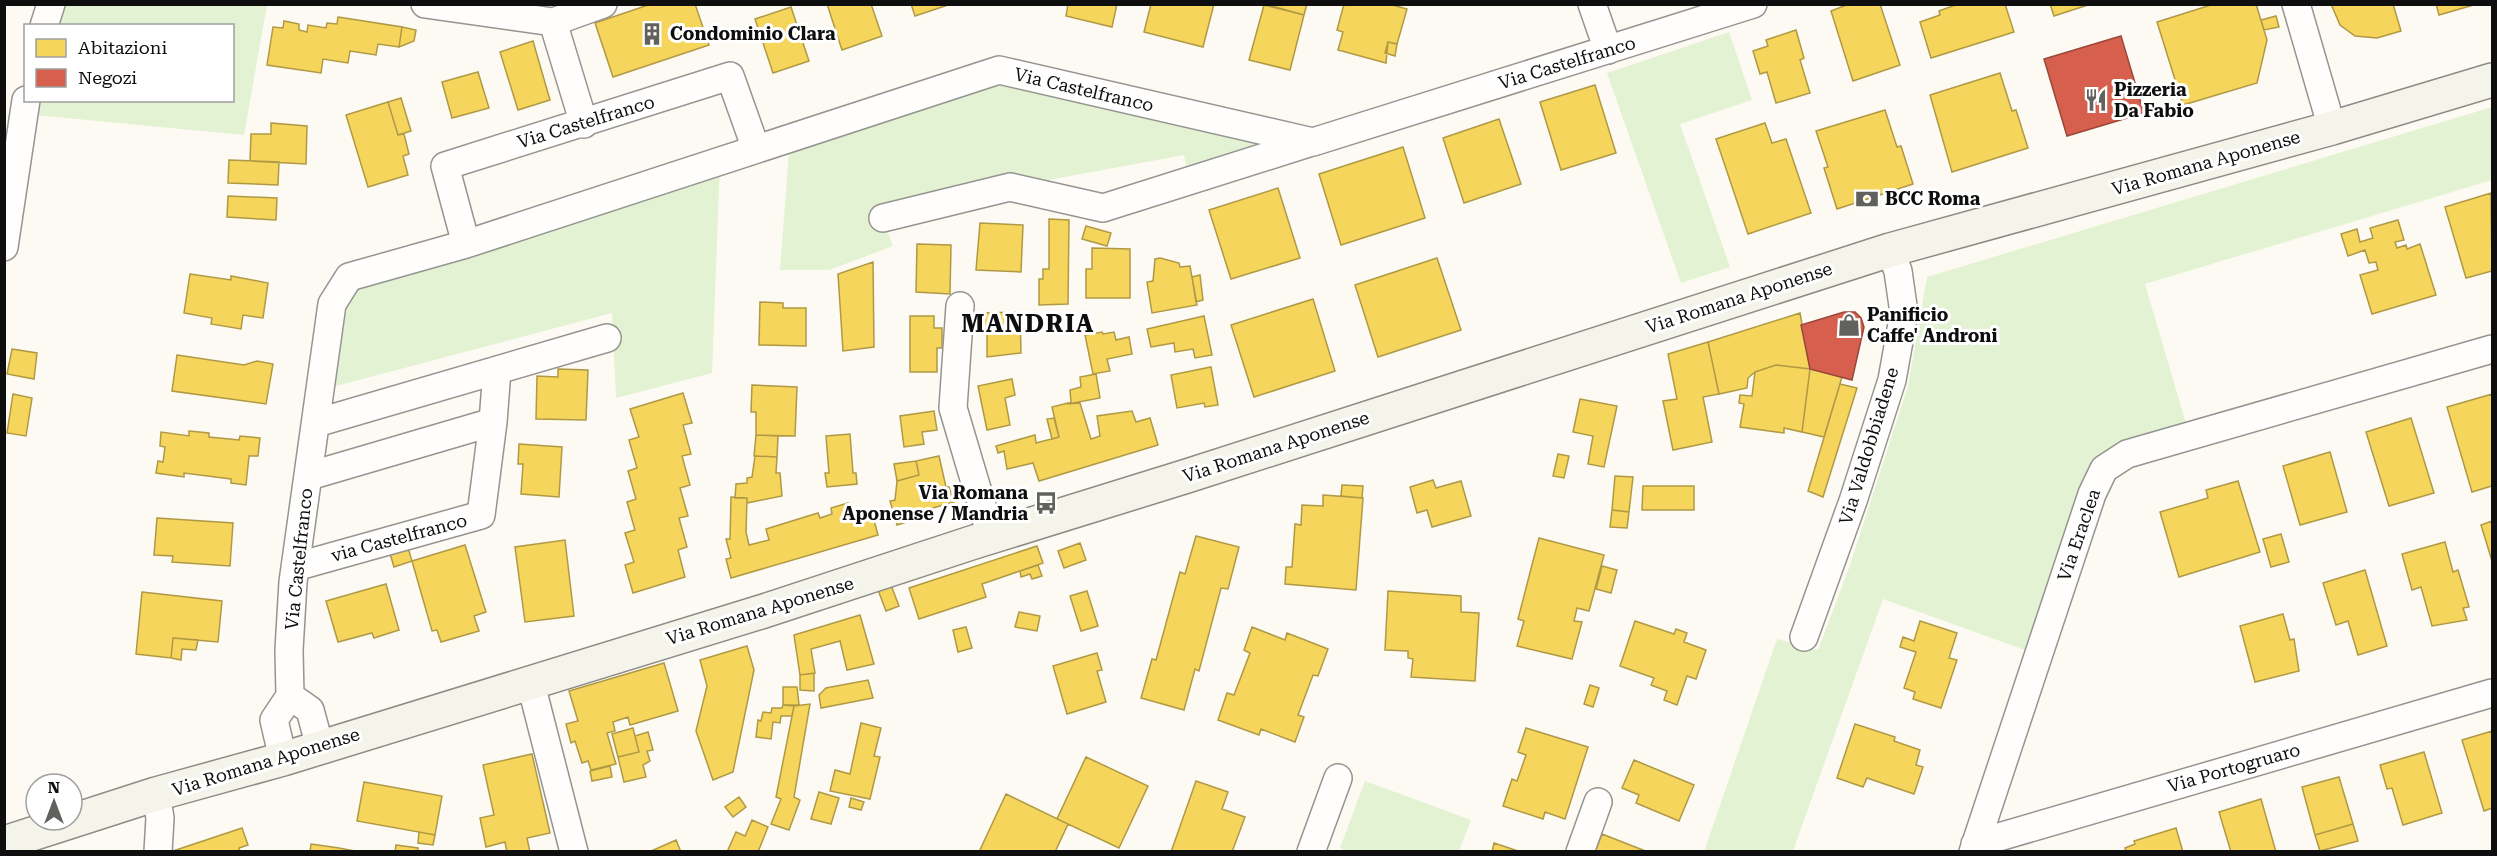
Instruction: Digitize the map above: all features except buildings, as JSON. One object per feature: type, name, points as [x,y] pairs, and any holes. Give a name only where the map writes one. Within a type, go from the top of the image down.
[{"type":"street","points":[[45,24],[51,4]]},
{"type":"street","points":[[425,4],[554,22],[603,4]]},
{"type":"street","points":[[1592,4],[1608,50]]},
{"type":"street","name":"Via Castelfranco","points":[[882,218],[1010,187],[1102,208],[1753,4]]},
{"type":"street","points":[[2296,4],[2332,128]]},
{"type":"street","points":[[554,22],[584,124]]},
{"type":"street","name":"Via Castelfranco","points":[[290,696],[289,650],[295,567],[332,304],[350,277],[466,244],[999,70],[1313,142]]},
{"type":"street","name":"Via Castelfranco","points":[[466,244],[445,166],[584,124],[730,76],[756,149]]},
{"type":"street","name":"Via Romana Aponense","points":[[4,843],[764,611],[991,536],[1187,476],[1890,250],[2332,128],[2493,80]]},
{"type":"street","points":[[4,247],[26,102]]},
{"type":"street","name":"Via Valdobbiadene","points":[[1804,637],[1853,501],[1892,380],[1904,313],[1898,271],[1890,250]]},
{"type":"street","points":[[960,306],[953,408],[991,536]]},
{"type":"street","points":[[316,423],[607,338]]},
{"type":"street","name":"Via Eraclea","points":[[1974,848],[2088,506],[2104,469],[2127,454],[2493,349]]},
{"type":"street","name":"via Castelfranco","points":[[295,567],[481,515],[497,370]]},
{"type":"street","name":"via Castelfranco","points":[[309,476],[493,422]]},
{"type":"street","points":[[528,682],[534,696],[574,852]]},
{"type":"street","name":"Via Portogruaro","points":[[1974,848],[2493,693]]},
{"type":"street","points":[[283,759],[274,720],[290,696],[310,710],[320,747]]},
{"type":"street","points":[[1311,852],[1338,778]]},
{"type":"street","points":[[156,795],[160,818],[158,852]]},
{"type":"street","points":[[1580,852],[1598,802]]},
{"type":"green space","points":[[51,5],[267,5],[244,135],[24,114],[26,102],[234,102],[234,24],[44,24]]},
{"type":"green space","points":[[1729,32],[1752,100],[1680,124],[1730,267],[1681,283],[1607,73]]},
{"type":"green space","points":[[999,70],[1313,142],[1189,181],[1184,155],[1010,187],[883,219],[893,246],[829,270],[780,270],[790,139]]},
{"type":"green space","points":[[2492,107],[2492,180],[2145,284],[2187,427],[2119,446],[2028,651],[1883,599],[1793,851],[1704,852],[1777,639],[1818,650],[1849,568],[1908,386],[1927,277]]},
{"type":"green space","points":[[720,161],[712,373],[616,398],[612,313],[321,390],[349,277]]},
{"type":"green space","points":[[1365,781],[1471,820],[1459,851],[1350,852],[1340,848]]},
{"type":"place","name":"Condominio Clara","points":[[652,34]]},
{"type":"place","name":"Pizzeria Da Fabio","points":[[2096,100]]},
{"type":"place","name":"BCC Roma","points":[[1867,199]]},
{"type":"place","name":"Panificio Caffe' Androni","points":[[1849,325]]},
{"type":"place","name":"Via Romana Aponense / Mandria","points":[[1046,503]]},
{"type":"district","name":"MANDRIA","points":[[1028,324]]}]
